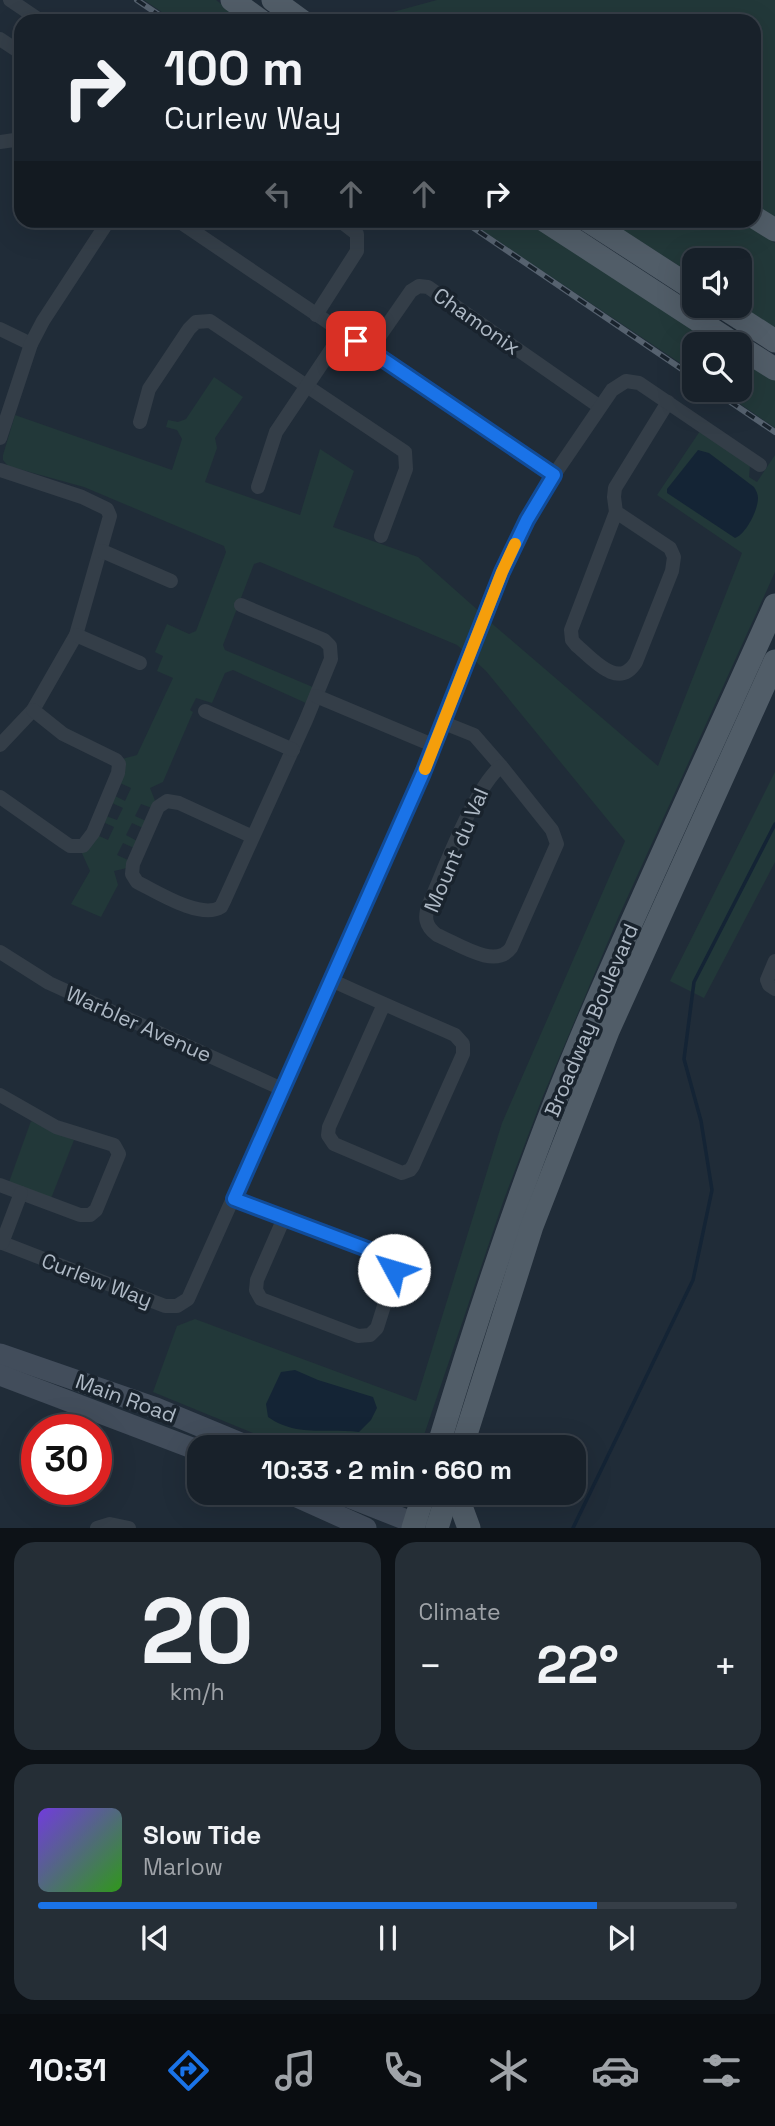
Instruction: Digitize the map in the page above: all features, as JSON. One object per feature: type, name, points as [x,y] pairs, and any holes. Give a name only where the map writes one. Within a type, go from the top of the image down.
[{"type":"main road","points":[[232,0],[251,14]]},
{"type":"main road","points":[[273,0],[292,14]]},
{"type":"main road","points":[[558,228],[717,332]]},
{"type":"main road","points":[[599,228],[682,282]]},
{"type":"main road","points":[[739,318],[775,341]]},
{"type":"main road","points":[[752,355],[775,369]]},
{"type":"main road","name":"Broadway Boulevard","points":[[442,1435],[474,1325],[524,1184],[591,1014],[775,606]]},
{"type":"main road","name":"Broadway Boulevard","points":[[466,1435],[532,1226],[608,1031],[775,661]]},
{"type":"main road","points":[[431,1435],[474,1325]]},
{"type":"main road","points":[[478,1435],[501,1327]]},
{"type":"main road","name":"Main Road","points":[[0,1354],[156,1408],[221,1435]]},
{"type":"main road","name":"Main Road","points":[[0,1375],[187,1446]]},
{"type":"main road","points":[[315,1505],[366,1528]]},
{"type":"main road","points":[[369,1505],[423,1526]]},
{"type":"main road","points":[[423,1526],[424,1505]]},
{"type":"main road","points":[[423,1526],[438,1505]]},
{"type":"main road","points":[[462,1505],[469,1528]]},
{"type":"street","points":[[10,0],[31,14]]},
{"type":"street","points":[[0,438],[31,344],[104,228]]},
{"type":"street","points":[[187,228],[554,475]]},
{"type":"street","points":[[316,315],[357,251],[357,234],[349,228]]},
{"type":"street","name":"Chamonix","points":[[370,350],[411,291],[419,286],[428,287],[600,407]]},
{"type":"street","points":[[140,422],[153,383],[189,329],[201,320],[215,323],[405,452],[405,469],[381,536]]},
{"type":"street","points":[[0,329],[31,344]]},
{"type":"street","points":[[257,487],[276,432],[343,332]]},
{"type":"street","name":"Curlew Way","points":[[1,1243],[158,1304],[177,1306],[191,1293],[435,746],[502,572],[527,520],[600,407],[616,386],[626,381],[639,383],[760,465]]},
{"type":"street","points":[[616,512],[670,548],[674,557],[672,571],[636,662],[631,670],[620,675],[609,672],[576,645],[570,631],[616,512],[615,488],[668,402]]},
{"type":"street","points":[[0,470],[82,497],[107,509],[110,523],[76,635],[33,710],[0,745]]},
{"type":"street","points":[[102,551],[171,581]]},
{"type":"street","points":[[241,605],[324,640],[330,646],[331,659],[293,750],[224,901],[216,910],[208,912],[195,909],[137,881],[132,874],[132,864],[158,807],[167,801],[179,803],[253,837]]},
{"type":"street","points":[[76,635],[140,663]]},
{"type":"street","points":[[316,696],[435,746]]},
{"type":"street","points":[[0,797],[64,842],[71,846],[83,846],[93,833],[118,773],[119,764],[116,760],[63,734],[33,710]]},
{"type":"street","points":[[205,710],[293,750]]},
{"type":"street","name":"Mount du Val","points":[[444,723],[474,735],[501,766],[557,839],[554,853],[512,948],[506,955],[494,958],[437,935],[430,929],[426,918],[429,904],[476,800],[486,780],[501,766]]},
{"type":"street","name":"Warbler Avenue","points":[[0,952],[49,983],[282,1089]]},
{"type":"street","points":[[775,961],[767,980],[775,989]]},
{"type":"street","points":[[331,980],[384,1003],[455,1035],[461,1040],[464,1049],[413,1166],[411,1170],[402,1173],[334,1144],[328,1135],[329,1127],[384,1003]]},
{"type":"street","points":[[0,1095],[56,1127],[114,1145],[119,1154],[96,1210],[90,1215],[80,1215],[0,1185]]},
{"type":"street","points":[[1,1243],[21,1193]]},
{"type":"street","points":[[234,1199],[383,1255],[392,1262],[394,1274],[377,1328],[372,1333],[358,1336],[265,1301],[258,1295],[257,1280],[284,1218]]},
{"type":"street","points":[[97,1528],[110,1524],[129,1528]]},
{"type":"green space","points":[[144,0],[216,0],[234,14],[165,14]]},
{"type":"green space","points":[[437,0],[775,0],[775,218],[761,209],[761,14],[386,14]]},
{"type":"green space","points":[[478,228],[548,228],[704,332],[682,332],[682,364]]},
{"type":"green space","points":[[619,228],[751,228],[775,243],[775,328],[752,314],[752,248],[682,248],[682,268]]},
{"type":"green space","points":[[752,364],[775,379],[775,428],[737,402],[752,402]]},
{"type":"green space","points":[[214,377],[243,397],[215,438],[217,448],[205,482],[300,515],[320,449],[354,471],[333,527],[418,557],[480,612],[465,652],[457,645],[260,562],[254,564],[223,645],[225,650],[315,688],[308,704],[233,670],[225,673],[212,703],[196,698],[190,710],[193,712],[163,782],[150,788],[156,803],[152,808],[141,804],[135,816],[146,821],[143,828],[132,823],[126,835],[137,841],[134,848],[123,843],[117,855],[128,860],[127,868],[114,871],[118,885],[101,917],[71,904],[90,871],[81,851],[97,835],[108,840],[114,827],[103,822],[106,816],[117,820],[123,808],[112,803],[115,796],[125,801],[131,788],[120,783],[125,772],[122,759],[137,755],[173,678],[157,671],[163,656],[155,652],[167,624],[189,634],[196,631],[226,552],[224,546],[84,487],[8,466],[3,455],[15,415],[172,470],[182,439],[177,430],[166,427],[168,420],[178,422],[186,419]]},
{"type":"green space","points":[[700,431],[750,465],[749,477],[757,482],[775,455],[775,572],[618,918],[543,1096],[503,1202],[424,1435],[258,1435],[153,1392],[177,1326],[195,1319],[416,1401],[502,1123],[625,841],[486,671],[474,660],[489,621],[658,766],[742,553],[657,495]]},
{"type":"green space","points":[[775,772],[775,862],[704,998],[670,981]]},
{"type":"green space","points":[[31,1121],[74,1140],[50,1201],[8,1185]]},
{"type":"water","points":[[698,450],[709,453],[757,492],[754,515],[743,532],[735,538],[667,493],[667,489]]},
{"type":"water","points":[[295,1370],[373,1397],[377,1408],[371,1420],[359,1432],[300,1429],[268,1417],[266,1404],[281,1372]]},
{"type":"waterway","points":[[573,1528],[693,1280],[712,1190],[701,1121],[684,1059],[694,982],[775,824]]},
{"type":"railway","points":[[137,0],[158,14]]},
{"type":"railway","points":[[474,228],[682,369]]},
{"type":"railway","points":[[731,402],[775,432]]},
{"type":"slow traffic","points":[[425,769],[515,544]]},
{"type":"route","points":[[356,341],[554,475],[527,520],[502,572],[423,773],[234,1199],[383,1255],[390,1259],[394,1270]]}]
